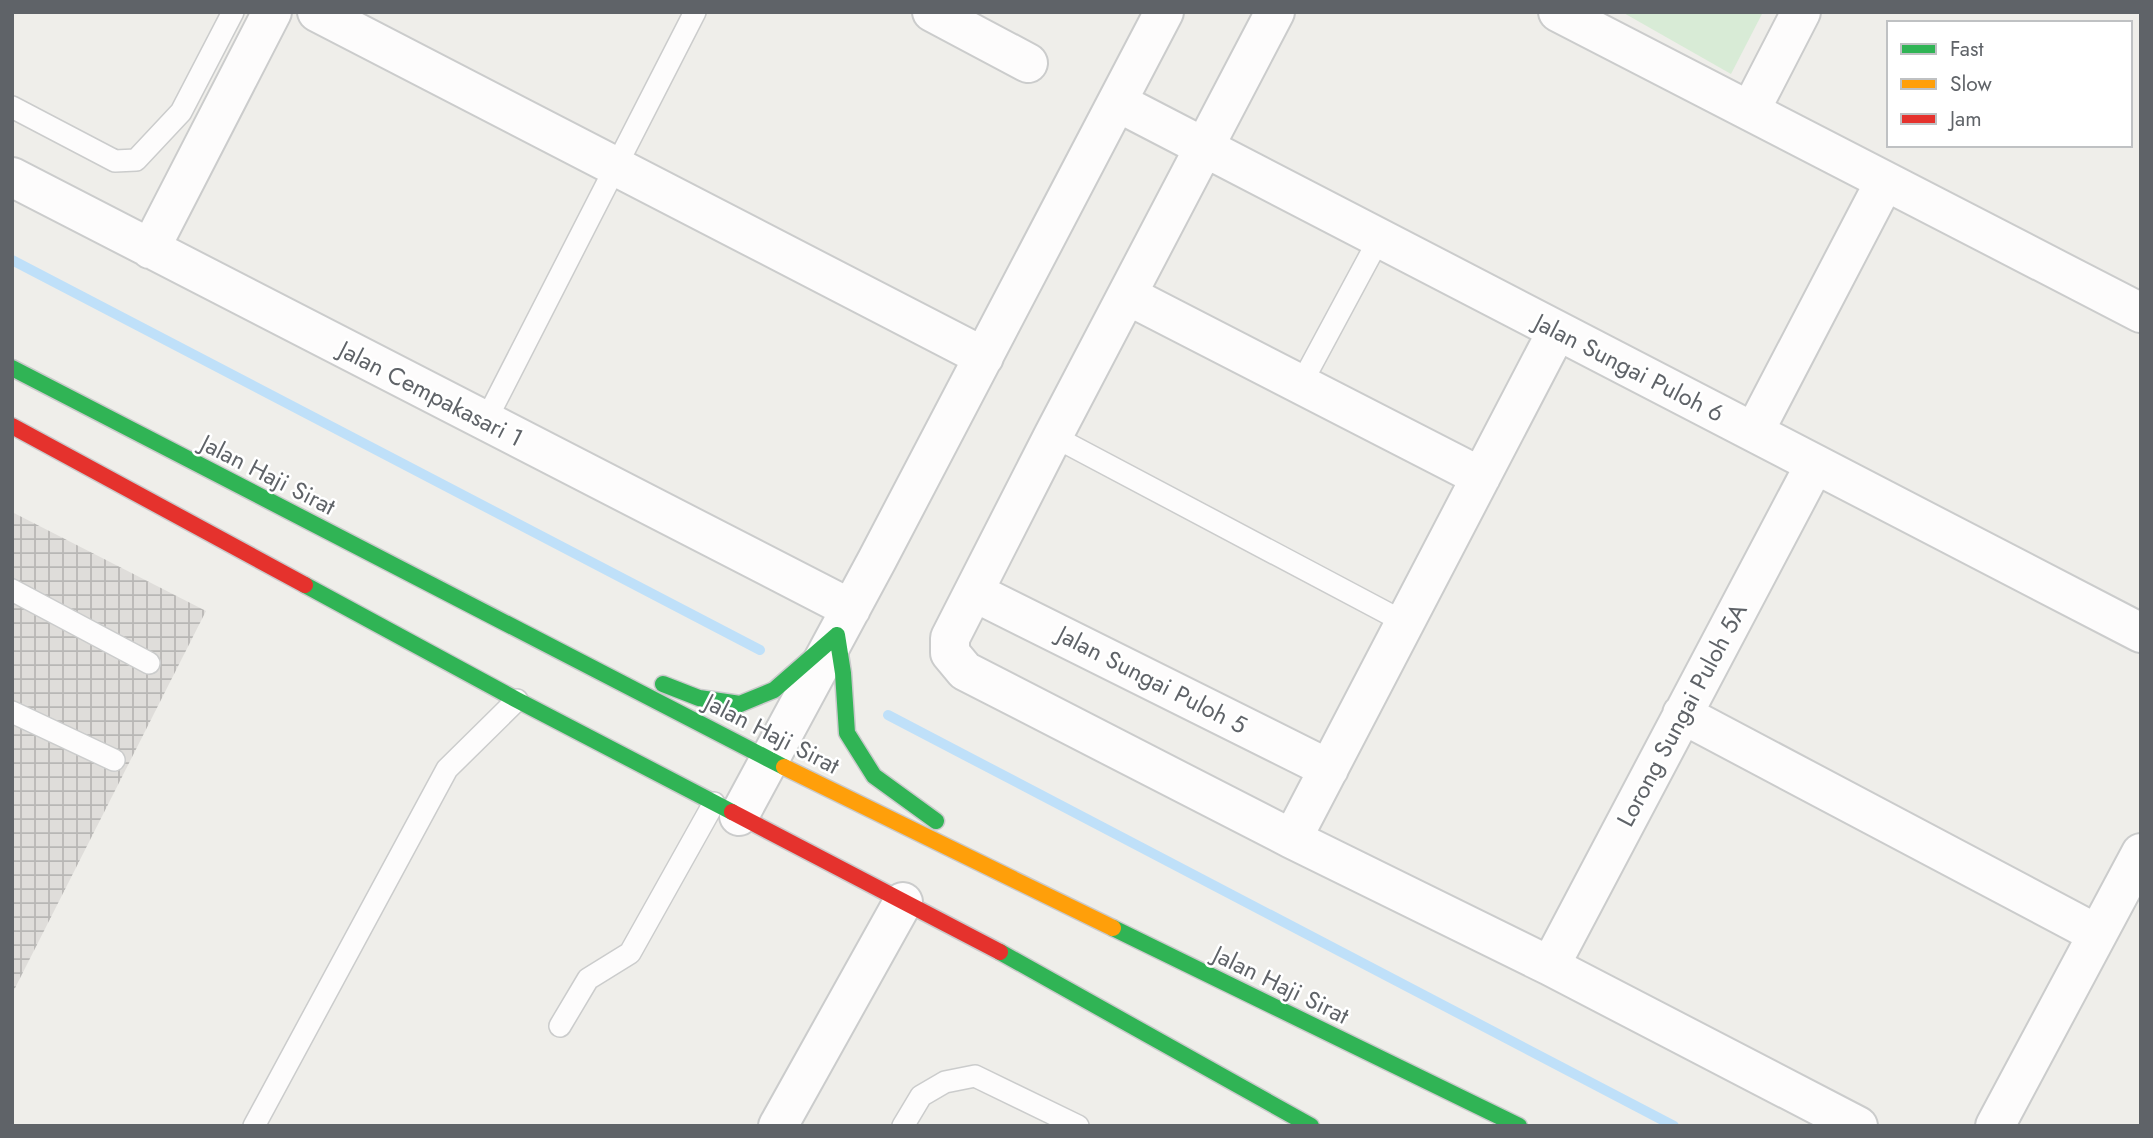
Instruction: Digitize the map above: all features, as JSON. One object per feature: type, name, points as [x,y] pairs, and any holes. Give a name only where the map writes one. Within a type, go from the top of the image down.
[{"type":"main road","name":"Jalan Haji Sirat","points":[[12,368],[769,760],[1519,1126]]},
{"type":"main road","points":[[12,426],[517,700],[999,952],[1311,1126]]},
{"type":"main road","points":[[380,558],[642,675],[699,698],[740,704],[774,690],[844,622]]},
{"type":"main road","points":[[844,622],[843,673],[847,733],[874,776],[944,827],[1130,937]]},
{"type":"street","points":[[150,249],[272,12]]},
{"type":"street","points":[[317,12],[984,357]]},
{"type":"street","points":[[932,12],[1028,63]]},
{"type":"street","points":[[726,809],[769,760],[1164,12]]},
{"type":"street","points":[[1275,12],[950,638],[950,653],[965,671],[1292,839],[1550,966],[1858,1126]]},
{"type":"street","points":[[1558,12],[2141,313]]},
{"type":"street","points":[[1750,111],[1801,12]]},
{"type":"street","name":"Jalan Sungai Puloh 6","points":[[1117,102],[2141,633]]},
{"type":"street","name":"Jalan Cempakasari 1","points":[[12,177],[485,422],[844,622]]},
{"type":"street","points":[[1754,432],[1885,181]]},
{"type":"street","points":[[1127,295],[1481,477]]},
{"type":"street","points":[[1292,839],[1557,331]]},
{"type":"street","name":"Lorong Sungai Puloh 5A","points":[[1550,966],[1815,464]]},
{"type":"street","name":"Jalan Sungai Puloh 5","points":[[974,592],[1329,769]]},
{"type":"street","points":[[1682,714],[2097,933]]},
{"type":"street","points":[[1995,1126],[2141,853]]},
{"type":"street","points":[[778,1126],[903,902]]},
{"type":"lane","points":[[12,107],[115,161],[136,160],[181,112],[233,12]]},
{"type":"lane","points":[[485,422],[695,12]]},
{"type":"lane","points":[[1301,384],[1380,239]]},
{"type":"lane","points":[[1053,436],[1405,622]]},
{"type":"lane","points":[[12,590],[149,663]]},
{"type":"lane","points":[[254,1126],[447,769],[517,700]]},
{"type":"lane","points":[[12,712],[114,760]]},
{"type":"lane","points":[[560,1026],[588,979],[630,953],[726,809]]},
{"type":"lane","points":[[903,1126],[921,1096],[945,1082],[975,1076],[1078,1126]]},
{"type":"shaded area","points":[[12,512],[206,611],[12,994]]},
{"type":"green space","points":[[1622,12],[1763,12],[1731,74]]},
{"type":"waterway","points":[[12,260],[760,650]]},
{"type":"waterway","points":[[888,715],[1674,1126]]},
{"type":"traffic: fast","points":[[12,368],[784,767]]},
{"type":"traffic: fast","points":[[305,585],[732,812]]},
{"type":"traffic: fast","points":[[837,635],[843,673],[847,733],[874,776],[936,821]]},
{"type":"traffic: fast","points":[[663,684],[699,698],[740,704],[774,690],[837,635]]},
{"type":"traffic: fast","points":[[1113,928],[1519,1126]]},
{"type":"traffic: fast","points":[[1000,952],[1311,1126]]},
{"type":"traffic: slow","points":[[784,767],[1113,928]]},
{"type":"traffic: jam","points":[[12,426],[305,585]]},
{"type":"traffic: jam","points":[[732,812],[1000,952]]}]
